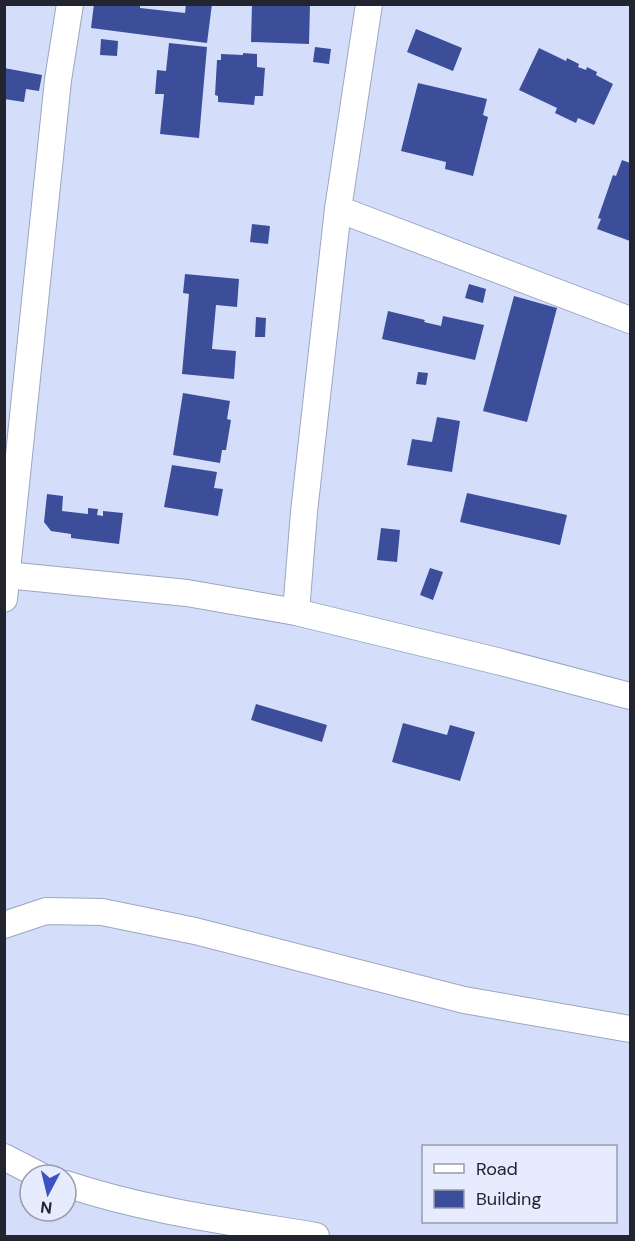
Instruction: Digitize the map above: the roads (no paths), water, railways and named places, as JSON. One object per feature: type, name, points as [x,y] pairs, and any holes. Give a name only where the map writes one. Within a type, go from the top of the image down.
[{"type":"street","points":[[70,4],[58,80],[5,587],[187,593],[296,612],[630,696]]},
{"type":"street","points":[[296,612],[305,500],[338,209],[369,4]]},
{"type":"street","points":[[338,209],[630,320]]},
{"type":"street","points":[[4,925],[46,911],[102,912],[195,931],[464,999],[630,1029]]},
{"type":"street","points":[[4,1157],[18,1164]]},
{"type":"street","points":[[78,1188],[184,1213],[316,1236]]}]
